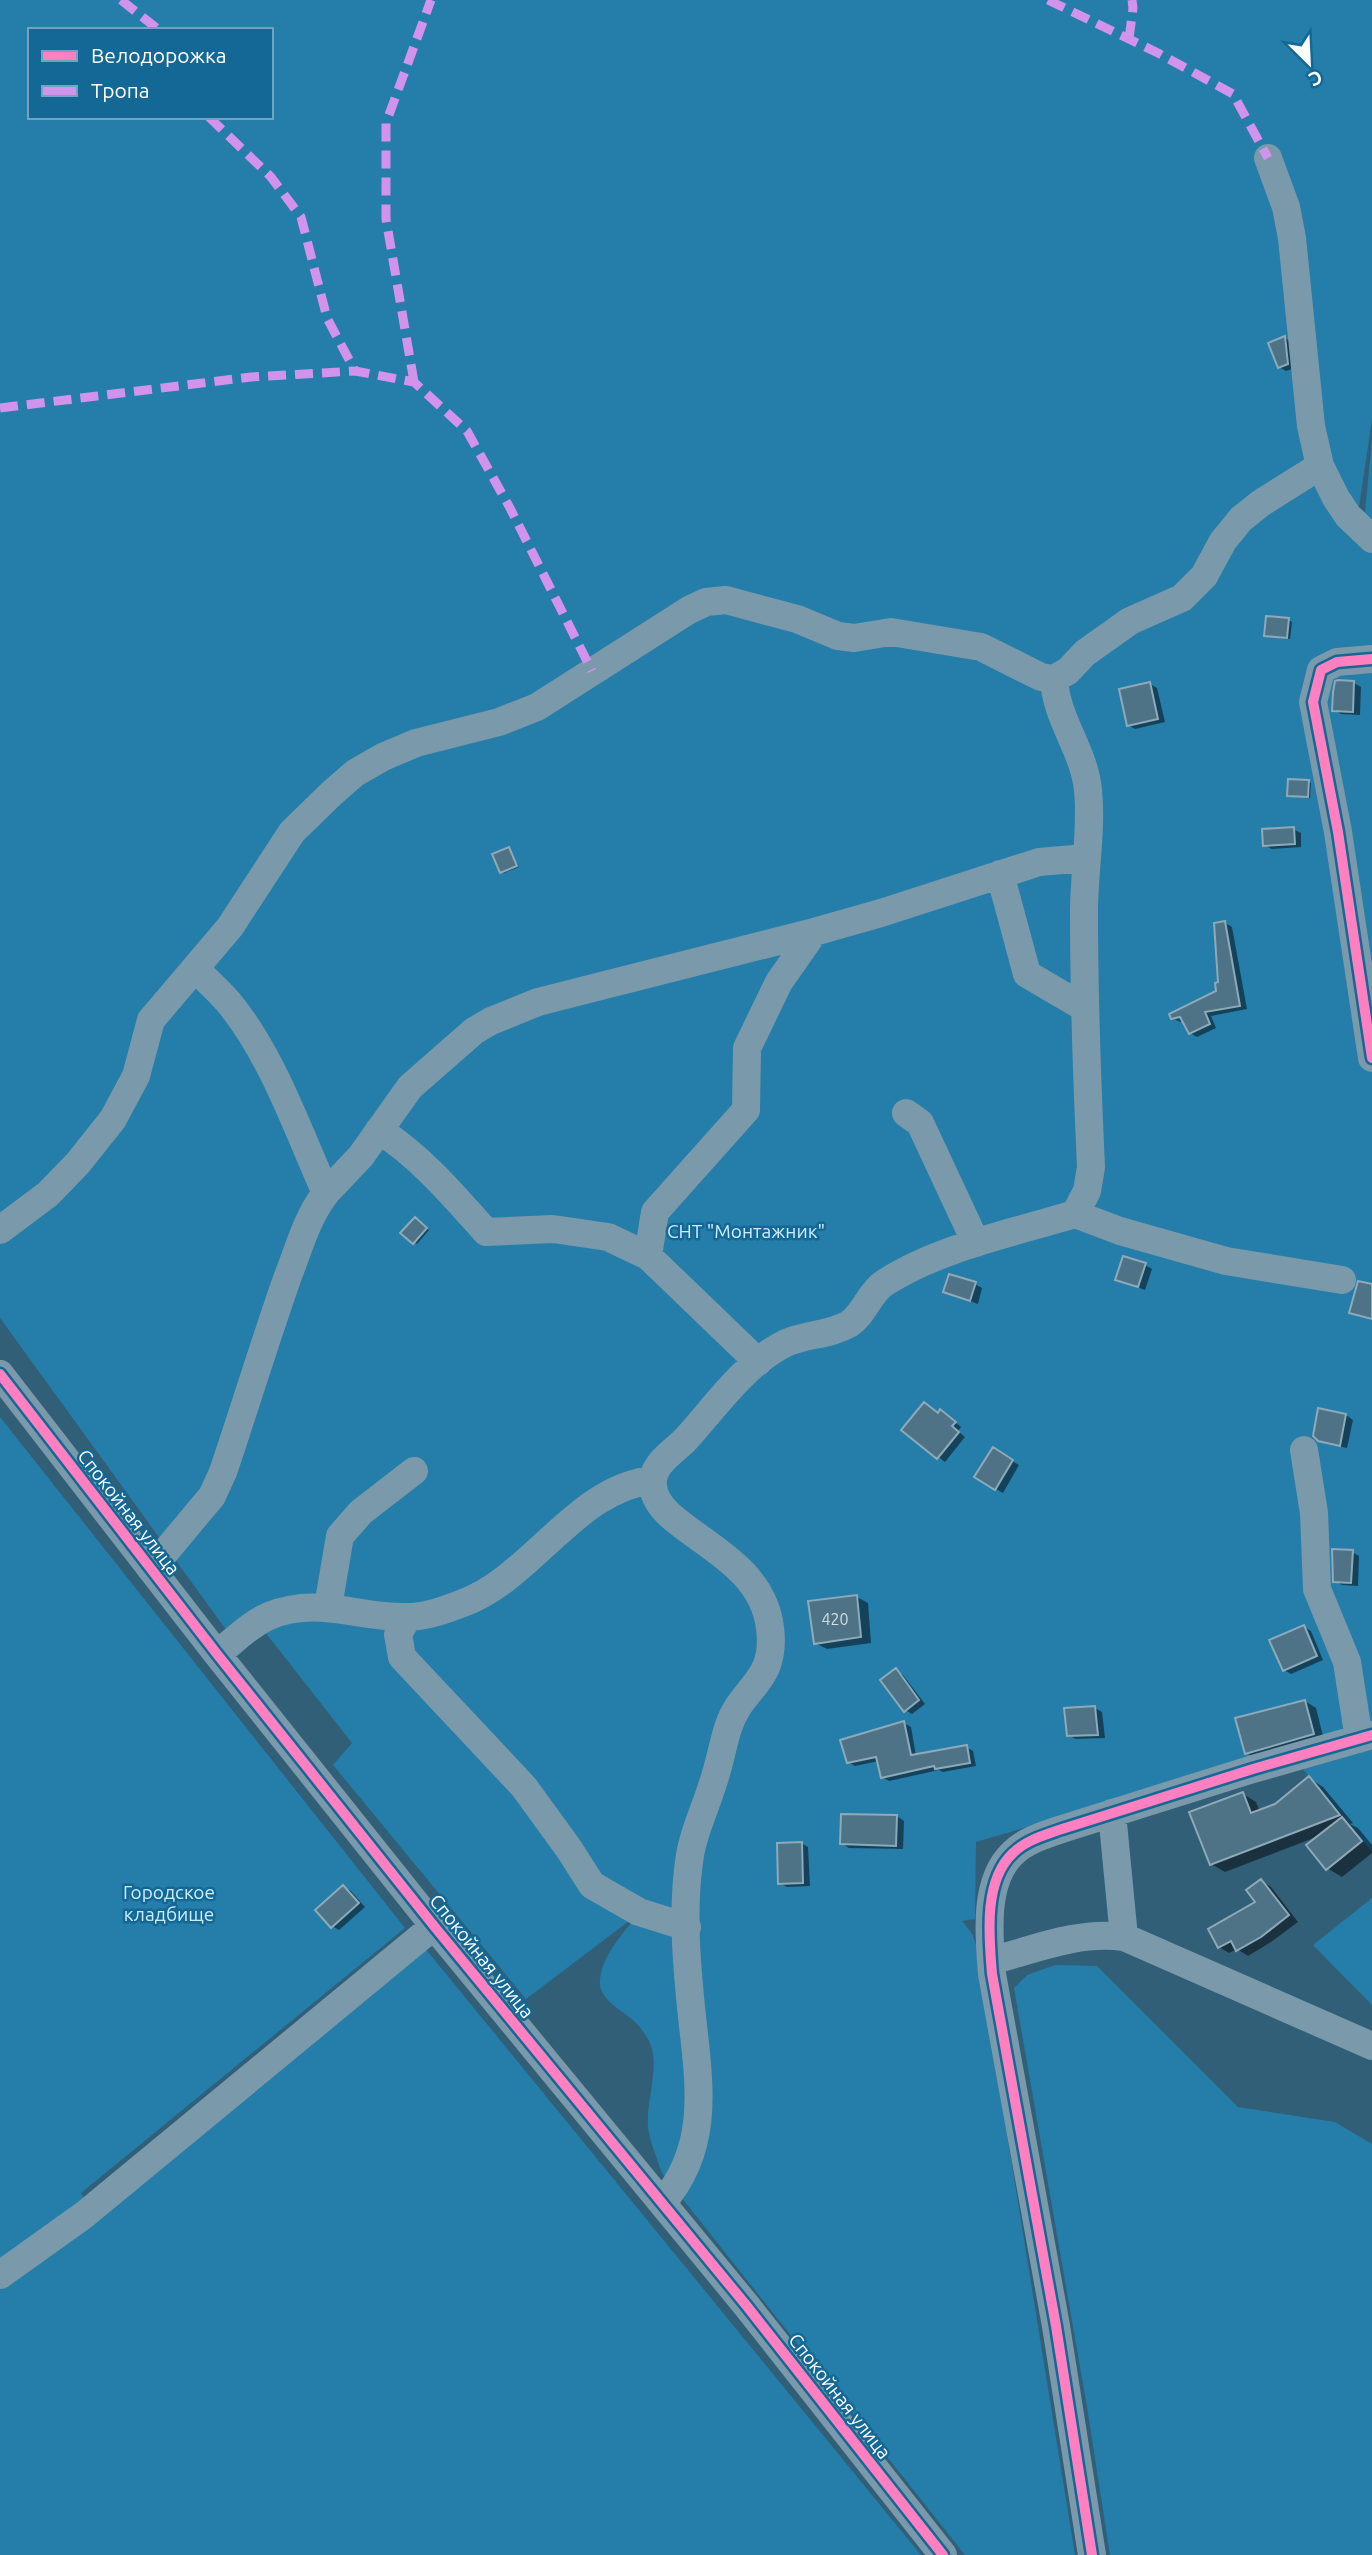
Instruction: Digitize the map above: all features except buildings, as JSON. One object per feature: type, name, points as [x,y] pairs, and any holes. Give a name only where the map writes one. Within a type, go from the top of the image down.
[{"type":"street","points":[[1268,158],[1286,207],[1292,238],[1311,426],[1320,466],[1348,516],[1372,539]]},
{"type":"street","points":[[0,1230],[48,1194],[78,1163],[113,1119],[136,1076],[151,1020],[162,1004],[230,927],[292,832],[355,773],[416,743],[499,722],[537,707],[689,610],[706,602],[726,600],[797,619],[838,636],[854,638],[891,632],[981,647],[1041,677],[1054,679],[1068,671],[1085,653],[1123,625],[1182,598],[1204,576],[1223,541],[1241,520],[1261,503],[1320,466]]},
{"type":"street","points":[[1372,659],[1337,662],[1321,670],[1313,702],[1338,832],[1372,1058]]},
{"type":"street","points":[[1054,679],[1057,707],[1076,744],[1088,789],[1089,824],[1084,877],[1085,1007],[1091,1167],[1087,1191],[1075,1214]]},
{"type":"street","points":[[151,1569],[212,1496],[223,1472],[276,1311],[317,1205],[337,1180],[353,1167],[400,1098],[421,1075],[474,1031],[538,1002],[814,932],[1039,862],[1086,858]]},
{"type":"street","points":[[1000,874],[1027,974],[1085,1007]]},
{"type":"street","points":[[648,1256],[655,1212],[746,1110],[747,1048],[779,982],[814,932]]},
{"type":"street","points":[[195,969],[230,1004],[275,1077],[326,1193]]},
{"type":"street","points":[[906,1113],[920,1123],[976,1243]]},
{"type":"street","points":[[379,1130],[395,1140],[437,1177],[486,1232],[553,1229],[608,1237],[648,1256],[758,1362]]},
{"type":"street","points":[[662,2203],[681,2177],[690,2154],[699,2111],[700,2077],[691,2007],[687,1927],[690,1855],[728,1727],[769,1665],[770,1626],[764,1602],[754,1585],[722,1552],[677,1522],[663,1509],[655,1496],[653,1480],[660,1463],[682,1444],[758,1362],[785,1344],[802,1337],[836,1330],[851,1323],[878,1287],[896,1276],[976,1243],[1075,1214],[1120,1231],[1226,1261],[1342,1280]]},
{"type":"street","name":"Спокойная улица","points":[[0,1374],[434,1926],[746,2305],[943,2555]]},
{"type":"street","points":[[1092,2555],[1056,2326],[991,1961],[988,1933],[992,1898],[1001,1869],[1012,1853],[1032,1840],[1112,1813],[1366,1737],[1347,1662],[1317,1590],[1314,1513],[1304,1450]]},
{"type":"street","points":[[328,1607],[340,1535],[361,1512],[414,1471]]},
{"type":"street","points":[[218,1654],[253,1625],[272,1615],[313,1606],[383,1616],[432,1614],[486,1592],[604,1497],[628,1484],[653,1480]]},
{"type":"street","points":[[408,1617],[398,1634],[402,1657],[524,1787],[592,1885],[639,1912],[687,1927]]},
{"type":"street","points":[[1112,1813],[1125,1937]]},
{"type":"street","points":[[0,2275],[84,2215],[434,1926]]},
{"type":"street","points":[[991,1961],[1080,1936],[1105,1934],[1125,1937],[1372,2046]]},
{"type":"green space","name":"СНТ \"Монтажник\"","points":[[0,0],[1372,0],[1372,419],[1359,507],[1365,512],[1372,439],[1372,1852],[1288,1751],[976,1842],[975,1919],[962,1921],[973,1935],[977,1949],[1075,2555],[965,2555],[662,2173],[648,2127],[654,2065],[651,2046],[638,2025],[607,1999],[600,1987],[602,1971],[609,1953],[637,1915],[526,1999],[333,1765],[352,1743],[254,1618],[227,1631],[0,1318]]},
{"type":"green space","name":"Городское кладбище","points":[[0,1417],[405,1928],[81,2193],[95,2214],[424,1947],[921,2555],[0,2555]]},
{"type":"green space","points":[[1372,1898],[1372,2005],[1313,1945]]},
{"type":"green space","points":[[1055,1965],[1097,1966],[1238,2107],[1335,2122],[1372,2144],[1372,2555],[1110,2555],[1014,1988],[1027,1975]]},
{"type":"marked path","points":[[121,0],[156,28]]},
{"type":"marked path","points":[[414,382],[386,219],[386,123],[431,0]]},
{"type":"marked path","points":[[1048,0],[1158,53],[1233,94],[1268,158]]},
{"type":"marked path","points":[[1129,39],[1132,0]]},
{"type":"marked path","points":[[211,119],[271,177],[301,217],[327,318],[355,371],[414,382],[467,431],[510,508],[592,671]]},
{"type":"marked path","points":[[0,408],[251,377],[355,371]]},
{"type":"cycle path","points":[[1372,659],[1337,662],[1321,670],[1313,702],[1338,832],[1372,1058]]},
{"type":"cycle path","points":[[0,1374],[217,1654],[434,1926],[746,2305],[943,2555]]},
{"type":"cycle path","points":[[1092,2555],[1056,2326],[992,1974],[989,1927],[992,1894],[997,1879],[1003,1865],[1013,1853],[1042,1836],[1253,1769],[1372,1735]]}]
